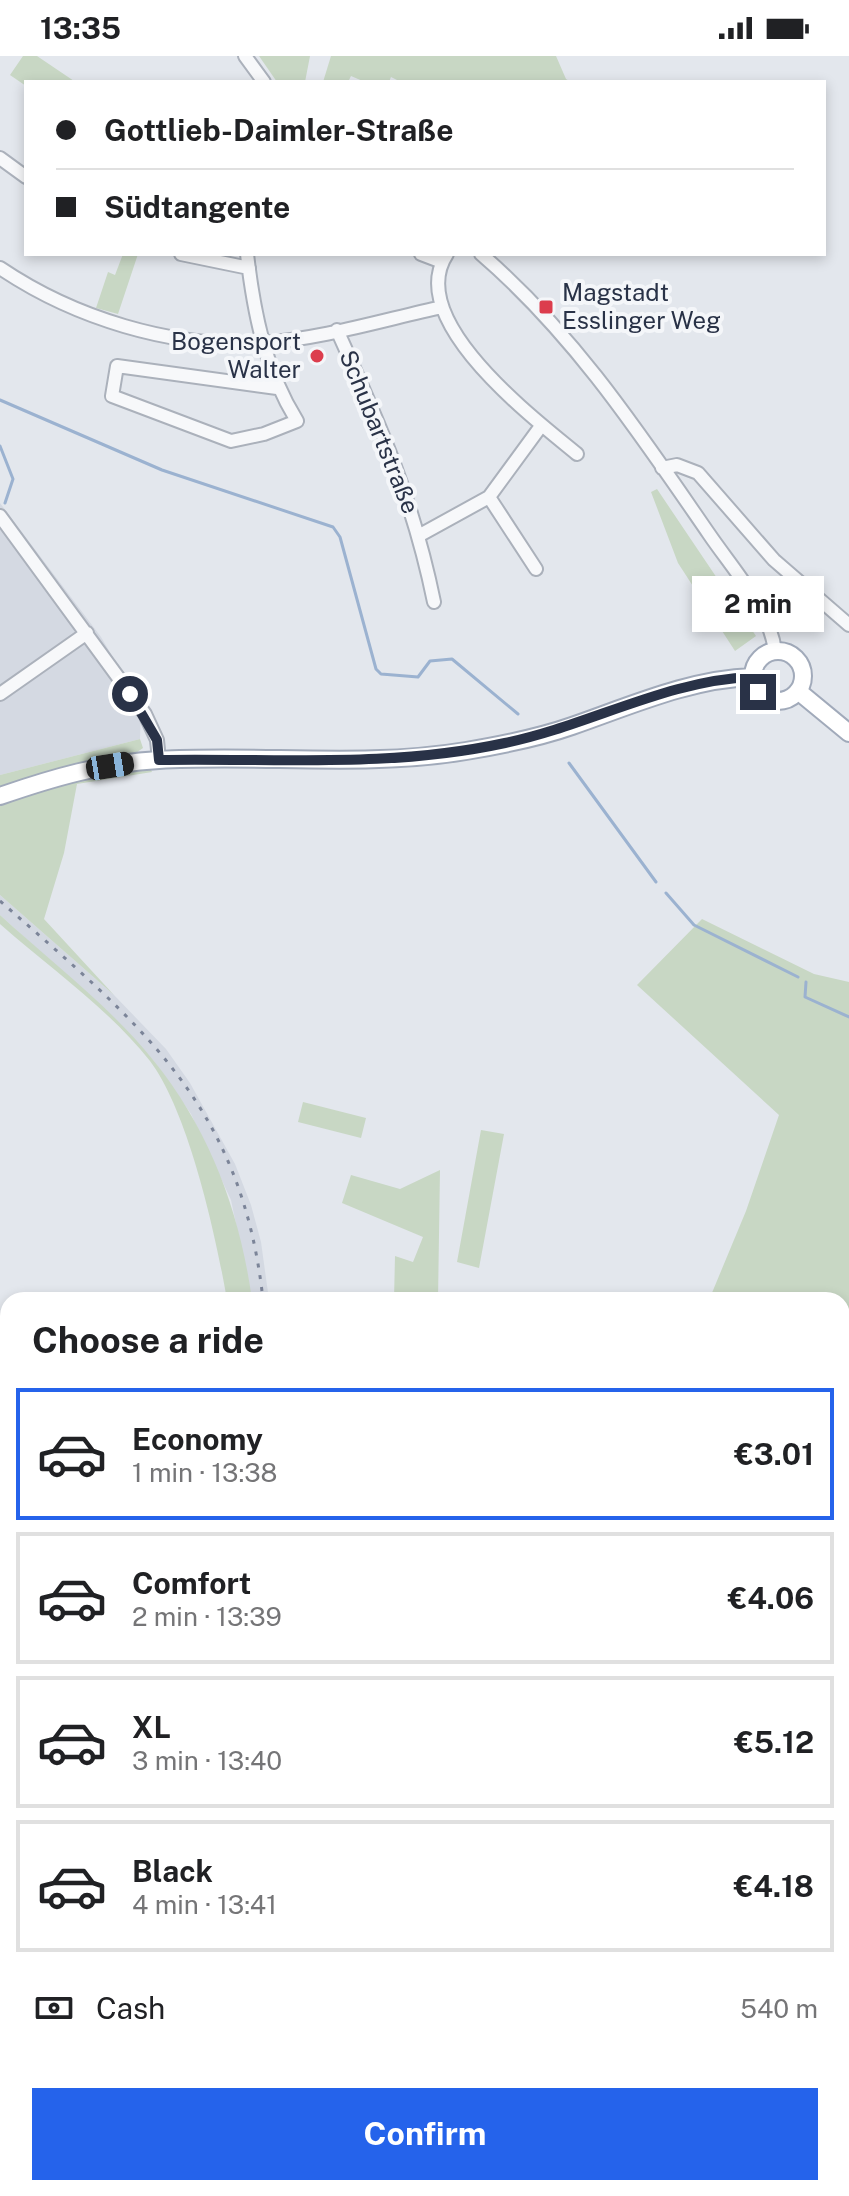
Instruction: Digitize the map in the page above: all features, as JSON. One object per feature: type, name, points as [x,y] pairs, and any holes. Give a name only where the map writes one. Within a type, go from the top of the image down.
[{"type":"main road","points":[[775,651],[791,654],[801,667],[798,691],[786,700],[770,700],[758,692],[752,677],[761,657],[775,651]]},
{"type":"main road","points":[[0,796],[92,769],[159,760],[338,762],[428,757],[550,733],[689,688],[752,677]]},
{"type":"main road","points":[[798,691],[849,733]]},
{"type":"street","points":[[245,56],[263,80]]},
{"type":"street","points":[[0,158],[24,176]]},
{"type":"street","points":[[191,256],[249,268]]},
{"type":"street","points":[[247,256],[261,343],[277,388],[297,421],[264,434],[231,441],[112,396],[117,366],[277,388]]},
{"type":"street","points":[[483,256],[577,350],[629,416],[761,613],[775,651]]},
{"type":"street","points":[[444,258],[439,285],[442,307],[474,357],[504,394],[577,454]]},
{"type":"street","points":[[0,268],[25,285],[94,316],[153,333],[261,343],[442,307]]},
{"type":"street","name":"Schubartstraße","points":[[337,330],[395,457],[420,535],[434,602]]},
{"type":"street","points":[[420,535],[489,497],[541,426]]},
{"type":"street","points":[[662,468],[677,465],[698,473],[774,560],[849,625]]},
{"type":"street","points":[[489,497],[536,569]]},
{"type":"street","points":[[0,516],[145,714],[157,740],[159,760]]},
{"type":"street","points":[[0,694],[87,633]]},
{"type":"shaded area","points":[[0,503],[101,637],[141,705],[140,739],[0,775]]},
{"type":"shaded area","points":[[0,895],[114,995],[166,1049],[190,1083],[235,1164],[261,1242],[268,1292],[250,1292],[231,1200],[191,1114],[154,1061],[124,1028],[0,915]]},
{"type":"green space","points":[[23,56],[37,56],[73,80],[24,80],[24,85],[10,75]]},
{"type":"green space","points":[[259,56],[310,56],[305,80],[276,80]]},
{"type":"green space","points":[[331,56],[556,56],[568,80],[397,80],[391,77],[390,80],[360,80],[351,76],[349,80],[324,80]]},
{"type":"green space","points":[[122,256],[137,256],[118,314],[96,308],[108,272],[115,275]]},
{"type":"green space","points":[[657,489],[756,636],[735,651],[678,563],[651,492]]},
{"type":"green space","points":[[140,739],[143,748],[133,755],[0,789],[0,775]]},
{"type":"green space","points":[[150,768],[152,772],[77,784],[64,853],[44,919],[114,995],[0,895],[0,801],[83,777]]},
{"type":"green space","points":[[0,915],[80,985],[137,1041],[174,1088],[220,1174],[240,1235],[251,1292],[225,1292],[208,1210],[189,1143],[177,1111],[150,1061],[98,1006],[0,924]]},
{"type":"green space","points":[[702,919],[814,974],[849,982],[849,1292],[712,1292],[746,1211],[779,1115],[637,985]]},
{"type":"green space","points":[[303,1102],[366,1118],[361,1138],[298,1122]]},
{"type":"green space","points":[[481,1130],[504,1134],[479,1268],[457,1262]]},
{"type":"green space","points":[[440,1170],[438,1292],[394,1292],[395,1256],[413,1262],[423,1237],[342,1203],[351,1175],[400,1189]]},
{"type":"waterway","points":[[0,400],[162,470],[333,527],[340,537],[376,669],[381,674],[418,677],[430,661],[452,659],[518,714]]},
{"type":"waterway","points":[[0,446],[13,479],[5,503]]},
{"type":"waterway","points":[[569,763],[656,882]]},
{"type":"waterway","points":[[666,893],[694,925],[798,977]]},
{"type":"waterway","points":[[806,982],[805,997],[849,1017]]},
{"type":"railway","points":[[0,901],[97,987],[139,1029],[176,1073],[207,1120],[233,1172],[251,1232],[262,1292]]},
{"type":"place","name":"Magstadt Esslinger Weg","points":[[546,307]]},
{"type":"place","name":"Bogensport Walter","points":[[317,356]]},
{"type":"route","points":[[130,694],[145,714],[157,740],[159,760],[338,762],[428,757],[469,751],[550,733],[651,699],[731,679],[752,677],[758,692]]}]
